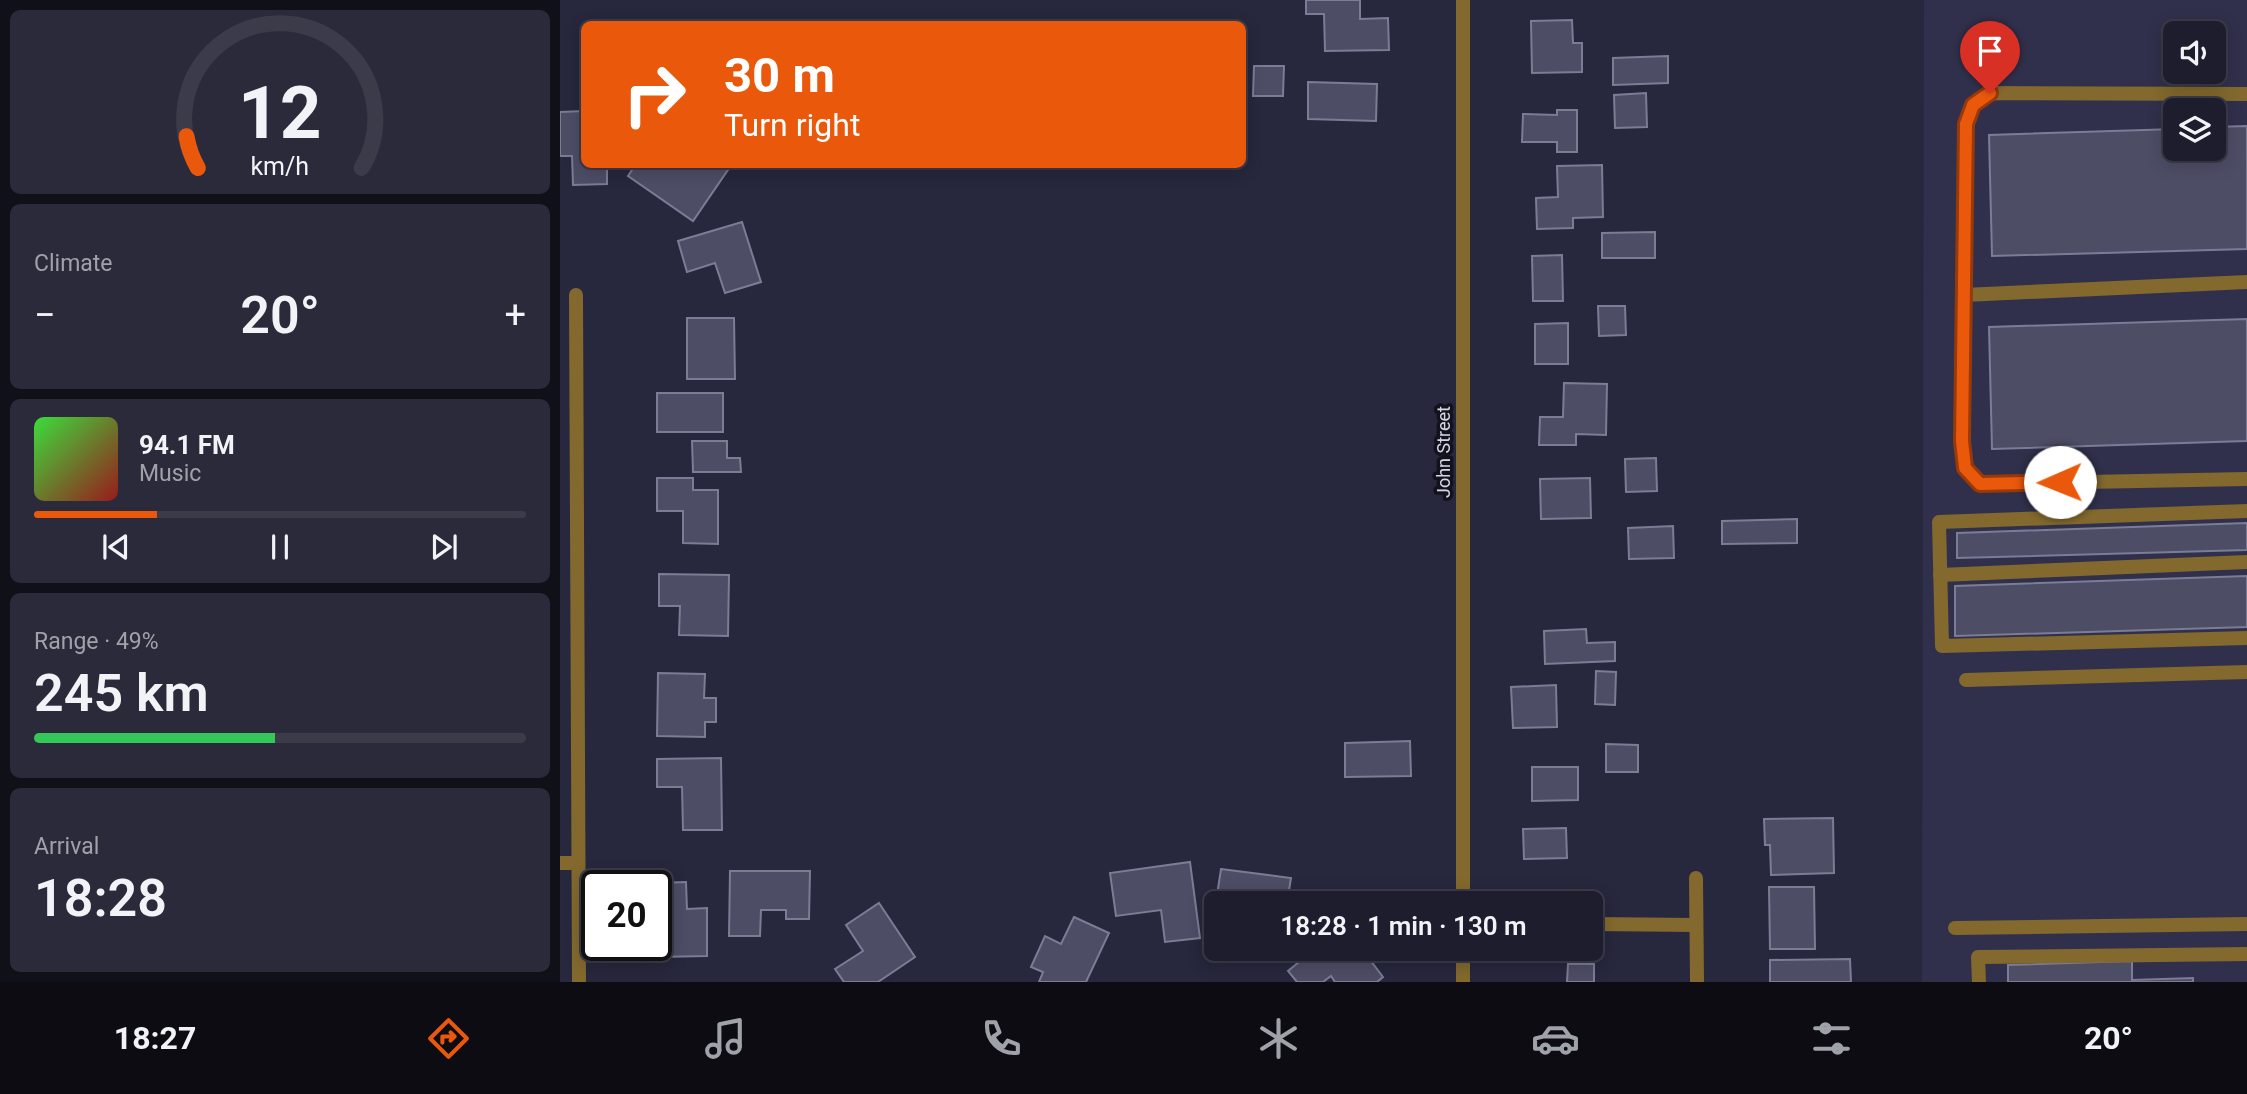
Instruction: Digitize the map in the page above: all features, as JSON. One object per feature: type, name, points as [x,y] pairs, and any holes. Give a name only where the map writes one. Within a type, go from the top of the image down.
[{"type":"street","name":"John Street","points":[[1463,0],[1463,891]]},
{"type":"street","points":[[2247,94],[1990,93],[1973,105],[1966,124],[1962,441],[1965,468],[1980,484],[2247,479]]},
{"type":"street","points":[[1964,295],[2247,282]]},
{"type":"street","points":[[576,295],[579,982]]},
{"type":"street","points":[[560,450],[576,450]]},
{"type":"street","points":[[2247,511],[1939,522],[1942,646],[2247,638]]},
{"type":"street","points":[[1940,575],[2247,562]]},
{"type":"street","points":[[1966,680],[2247,673]]},
{"type":"street","points":[[560,863],[577,863]]},
{"type":"street","points":[[1696,878],[1697,981]]},
{"type":"street","points":[[1955,928],[2247,923]]},
{"type":"street","points":[[1603,924],[1696,925]]},
{"type":"street","points":[[1979,982],[1978,957],[2247,954]]},
{"type":"street","points":[[1462,982],[1463,961]]},
{"type":"shaded area","points":[[1924,0],[2247,0],[2247,982],[1922,982]]},
{"type":"building","points":[[1306,0],[1360,0],[1360,19],[1388,18],[1389,50],[1325,51],[1324,14],[1306,14]]},
{"type":"building","points":[[1572,20],[1573,43],[1582,43],[1582,72],[1532,73],[1531,21]]},
{"type":"building","points":[[1668,56],[1668,83],[1613,85],[1613,58]]},
{"type":"building","points":[[1254,66],[1284,66],[1283,96],[1253,96]]},
{"type":"building","points":[[1308,82],[1377,84],[1376,121],[1308,119]]},
{"type":"building","points":[[1646,93],[1647,127],[1615,128],[1614,95]]},
{"type":"building","points":[[1557,110],[1577,110],[1577,152],[1557,152],[1557,142],[1522,142],[1523,114],[1557,115]]},
{"type":"building","points":[[581,111],[581,168],[607,168],[607,184],[573,185],[572,156],[560,156],[560,112]]},
{"type":"building","points":[[2247,126],[2247,249],[1992,256],[1989,135],[2163,129],[2163,161],[2226,161],[2226,127]]},
{"type":"building","points":[[1602,165],[1603,217],[1573,218],[1573,228],[1537,229],[1536,198],[1558,197],[1557,166]]},
{"type":"building","points":[[633,168],[729,168],[693,221],[628,176]]},
{"type":"building","points":[[742,222],[761,282],[725,293],[715,263],[687,272],[678,241]]},
{"type":"building","points":[[1655,232],[1655,258],[1602,258],[1602,233]]},
{"type":"building","points":[[1562,255],[1563,301],[1533,301],[1532,256]]},
{"type":"building","points":[[1598,306],[1625,306],[1626,335],[1599,336]]},
{"type":"building","points":[[687,318],[734,318],[735,379],[687,379]]},
{"type":"building","points":[[2247,319],[2247,441],[1992,449],[1989,327]]},
{"type":"building","points":[[1568,323],[1568,364],[1535,364],[1535,324]]},
{"type":"building","points":[[1564,383],[1607,384],[1606,435],[1576,434],[1576,445],[1539,445],[1540,417],[1563,417]]},
{"type":"building","points":[[657,393],[723,393],[723,432],[657,432]]},
{"type":"building","points":[[692,441],[727,441],[727,458],[740,458],[741,472],[693,472]]},
{"type":"building","points":[[1656,458],[1657,491],[1626,492],[1625,459]]},
{"type":"building","points":[[657,478],[693,478],[693,490],[718,490],[718,544],[683,543],[683,511],[657,511]]},
{"type":"building","points":[[1590,478],[1591,518],[1541,519],[1540,479]]},
{"type":"building","points":[[1797,519],[1797,543],[1722,544],[1722,521]]},
{"type":"building","points":[[2247,523],[2247,550],[1957,558],[1957,533]]},
{"type":"building","points":[[1673,526],[1674,558],[1629,559],[1628,528]]},
{"type":"building","points":[[659,574],[729,575],[728,636],[679,635],[680,606],[659,606]]},
{"type":"building","points":[[2247,576],[2247,627],[1955,636],[1955,586]]},
{"type":"building","points":[[1586,629],[1587,643],[1615,642],[1615,661],[1545,664],[1544,631]]},
{"type":"building","points":[[1596,671],[1616,672],[1615,705],[1595,704]]},
{"type":"building","points":[[658,673],[705,674],[704,698],[716,698],[716,722],[705,722],[705,737],[657,736]]},
{"type":"building","points":[[1556,685],[1557,727],[1513,728],[1511,687]]},
{"type":"building","points":[[1410,741],[1411,776],[1345,777],[1345,743]]},
{"type":"building","points":[[1606,744],[1638,745],[1638,772],[1606,772]]},
{"type":"building","points":[[721,758],[722,830],[683,830],[682,787],[657,787],[657,759]]},
{"type":"building","points":[[1532,767],[1578,767],[1578,800],[1532,801]]},
{"type":"building","points":[[1833,818],[1834,873],[1771,875],[1770,845],[1765,845],[1764,819]]},
{"type":"building","points":[[1566,828],[1567,858],[1524,859],[1523,829]]},
{"type":"building","points":[[1190,862],[1200,938],[1165,942],[1161,910],[1116,916],[1110,873]]},
{"type":"building","points":[[1221,869],[1291,878],[1289,891],[1218,891]]},
{"type":"building","points":[[730,871],[810,871],[809,919],[786,919],[786,910],[761,910],[760,936],[729,936]]},
{"type":"building","points":[[672,882],[686,882],[687,909],[707,908],[707,956],[672,957]]},
{"type":"building","points":[[1769,887],[1814,887],[1815,949],[1770,949]]},
{"type":"building","points":[[879,903],[915,957],[878,982],[844,982],[835,969],[863,951],[846,925]]},
{"type":"building","points":[[1074,917],[1109,933],[1086,982],[1039,982],[1043,972],[1031,967],[1045,936],[1061,944]]},
{"type":"building","points":[[1850,959],[1851,982],[1770,982],[1770,960]]},
{"type":"building","points":[[1300,961],[1371,961],[1383,977],[1377,982],[1335,982],[1331,976],[1323,982],[1297,982],[1288,971]]},
{"type":"building","points":[[2132,961],[2132,980],[2193,978],[2193,982],[2008,982],[2008,965]]},
{"type":"building","points":[[1568,964],[1594,964],[1594,982],[1567,982]]},
{"type":"route","points":[[1990,93],[1973,105],[1966,124],[1962,441],[1965,468],[1980,484],[2060,482]]}]
